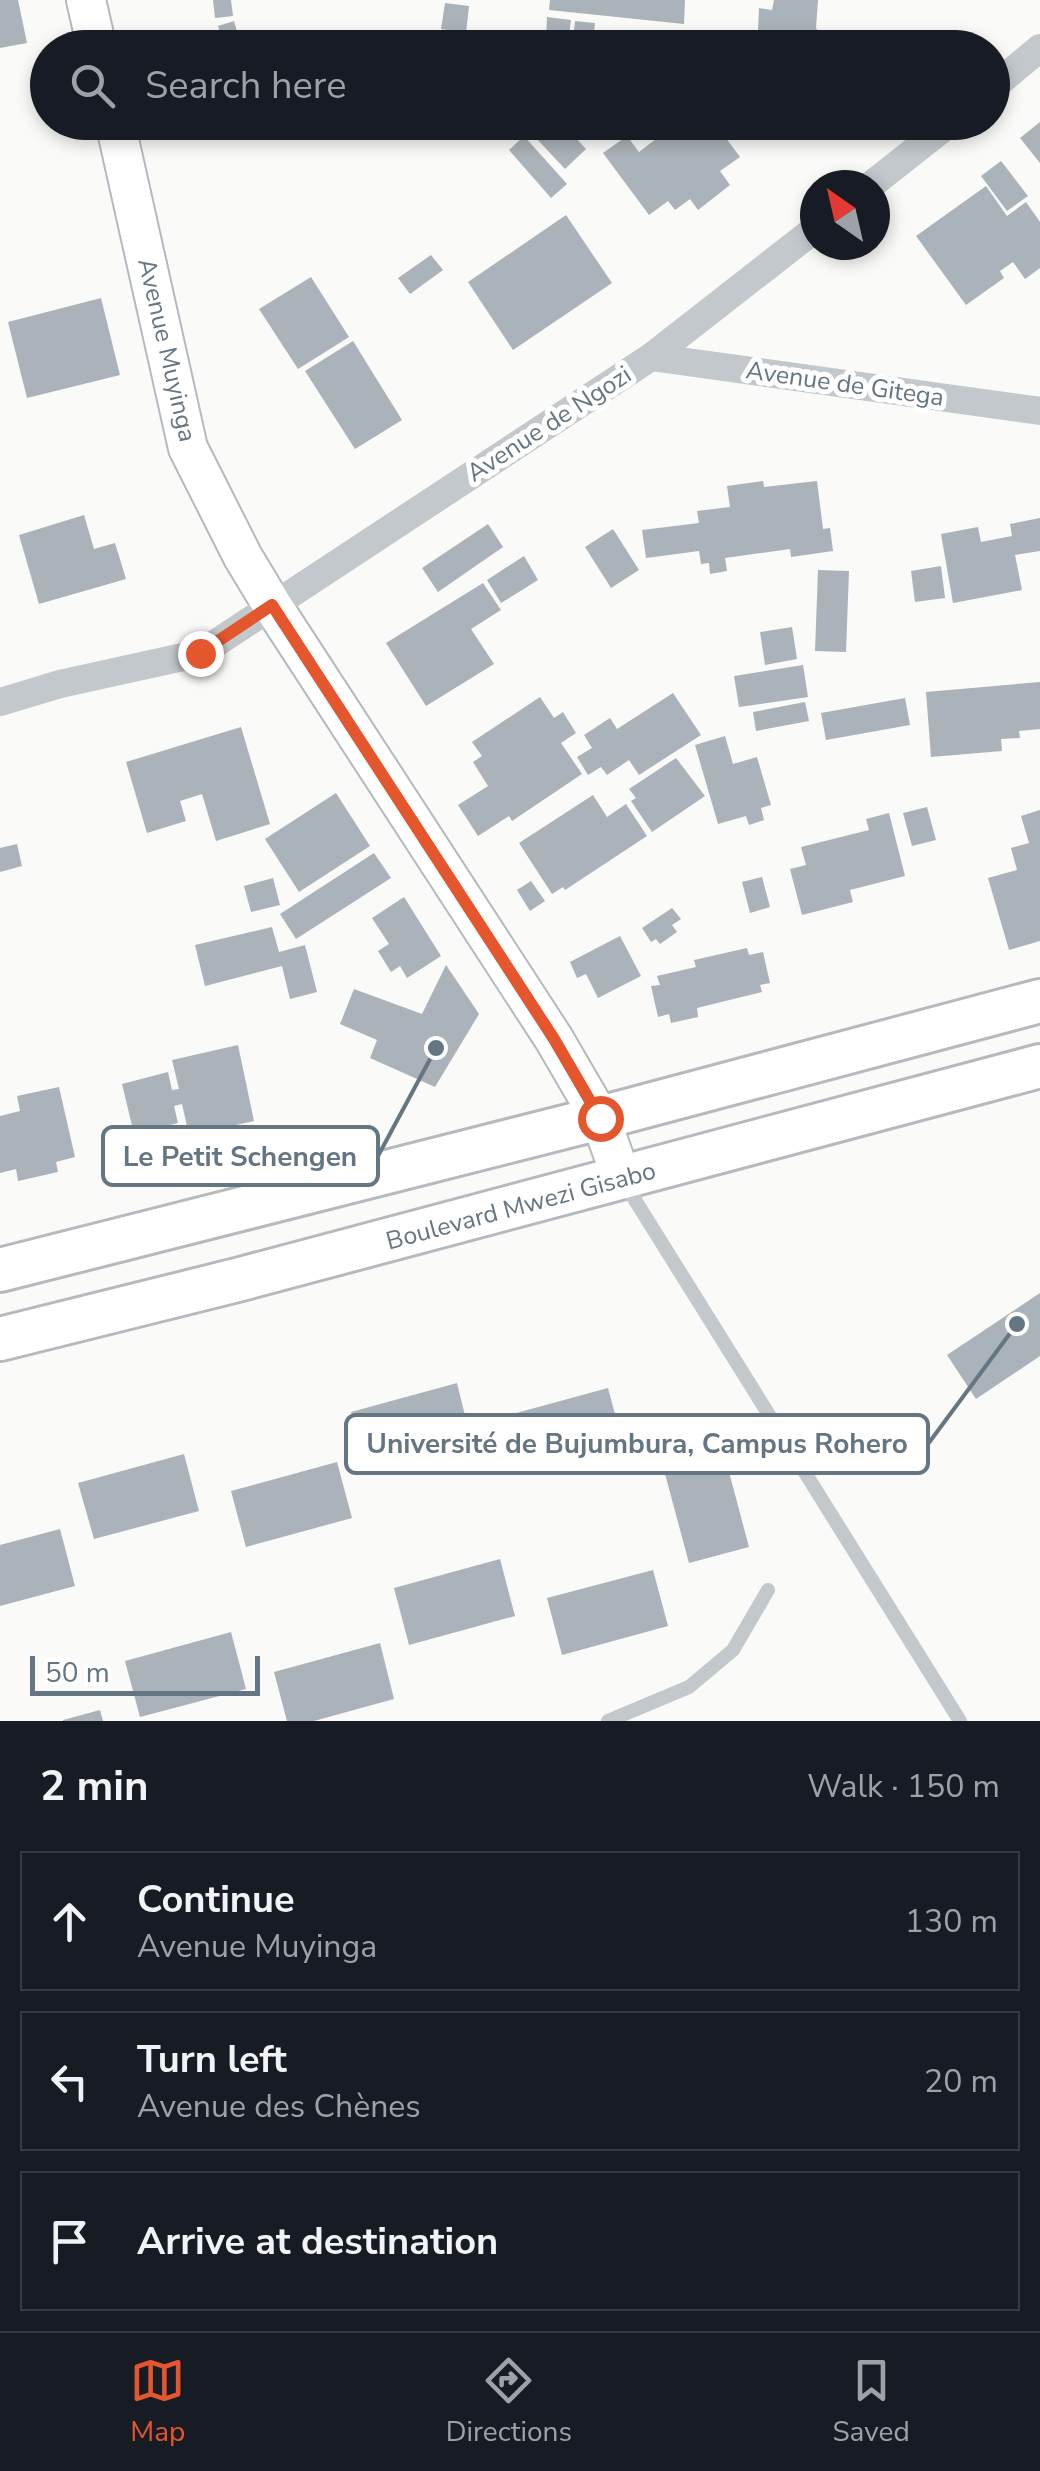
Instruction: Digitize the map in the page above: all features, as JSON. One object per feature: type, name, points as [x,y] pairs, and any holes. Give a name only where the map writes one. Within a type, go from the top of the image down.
[{"type":"main road","points":[[0,1270],[600,1118],[1040,1001]]},
{"type":"main road","name":"Boulevard Mwezi Gisabo","points":[[0,1340],[1040,1066]]},
{"type":"street","points":[[86,0],[94,30]]},
{"type":"street","points":[[1010,73],[1040,48]]},
{"type":"street","name":"Avenue Muyinga","points":[[119,140],[188,448],[272,605],[554,1039],[600,1118],[622,1179]]},
{"type":"street","points":[[890,170],[928,140]]},
{"type":"street","name":"Avenue de Ngozi","points":[[0,702],[60,684],[200,653],[650,358],[800,241]]},
{"type":"street","name":"Avenue de Gitega","points":[[650,358],[1040,411]]},
{"type":"lane","points":[[622,1179],[960,1721]]},
{"type":"lane","points":[[608,1721],[688,1687],[733,1650],[768,1590]]},
{"type":"building","points":[[0,0],[18,0],[27,43],[0,48]]},
{"type":"building","points":[[213,0],[231,0],[233,16],[215,18]]},
{"type":"building","points":[[550,0],[685,0],[684,24],[549,10]]},
{"type":"building","points":[[774,0],[818,0],[817,30],[758,30],[759,8],[772,10]]},
{"type":"building","points":[[445,3],[469,6],[466,30],[441,29]]},
{"type":"building","points":[[547,17],[571,20],[570,30],[546,30]]},
{"type":"building","points":[[234,21],[237,30],[219,30],[218,26]]},
{"type":"building","points":[[575,21],[595,23],[594,30],[574,30]]},
{"type":"building","points":[[1040,122],[1040,163],[1020,138]]},
{"type":"building","points":[[520,140],[528,140],[567,184],[551,198],[509,150]]},
{"type":"building","points":[[538,140],[578,140],[586,149],[565,169]]},
{"type":"building","points":[[621,140],[630,140],[639,152],[655,140],[727,140],[740,157],[720,171],[730,185],[698,210],[690,199],[675,210],[668,201],[649,215],[603,153]]},
{"type":"building","points":[[1001,161],[1028,196],[1007,211],[981,176]]},
{"type":"building","points":[[986,186],[1007,216],[1026,202],[1040,222],[1040,268],[1025,279],[1013,262],[1000,271],[1004,278],[966,305],[916,236]]},
{"type":"building","points":[[566,215],[612,283],[513,350],[468,282]]},
{"type":"building","points":[[431,255],[443,270],[410,294],[398,278]]},
{"type":"building","points":[[311,277],[349,337],[298,369],[259,309]]},
{"type":"building","points":[[101,298],[120,375],[27,398],[8,322]]},
{"type":"building","points":[[353,341],[402,420],[355,449],[305,371]]},
{"type":"building","points":[[763,481],[764,487],[817,481],[823,529],[830,528],[833,551],[791,557],[790,549],[725,558],[727,571],[710,574],[709,563],[701,564],[699,551],[646,558],[642,530],[699,523],[697,511],[730,507],[727,486]]},
{"type":"building","points":[[84,515],[94,549],[115,543],[126,579],[39,604],[19,535]]},
{"type":"building","points":[[1040,518],[1040,551],[1015,555],[1022,590],[953,603],[941,534],[978,527],[981,542],[1012,536],[1010,524]]},
{"type":"building","points":[[488,524],[503,547],[438,592],[422,568]]},
{"type":"building","points":[[613,529],[639,570],[611,588],[585,547]]},
{"type":"building","points":[[524,556],[538,580],[501,603],[487,580]]},
{"type":"building","points":[[941,566],[945,598],[915,602],[911,571]]},
{"type":"building","points":[[818,570],[849,571],[846,652],[815,651]]},
{"type":"building","points":[[483,583],[501,610],[471,629],[494,664],[426,706],[386,643]]},
{"type":"building","points":[[792,627],[797,659],[765,665],[760,632]]},
{"type":"building","points":[[803,665],[808,697],[739,707],[734,676]]},
{"type":"building","points":[[1040,682],[1040,729],[1019,731],[1020,738],[1001,739],[1002,751],[931,757],[926,692]]},
{"type":"building","points":[[673,693],[701,735],[639,775],[629,760],[607,775],[601,767],[588,775],[577,757],[592,748],[584,735],[610,718],[617,729]]},
{"type":"building","points":[[540,697],[554,718],[563,712],[576,733],[561,743],[582,774],[512,821],[509,816],[478,836],[458,805],[488,786],[473,762],[482,756],[472,742]]},
{"type":"building","points":[[905,698],[910,725],[826,740],[821,713]]},
{"type":"building","points":[[805,702],[809,721],[756,731],[753,712]]},
{"type":"building","points":[[241,727],[270,824],[216,841],[202,794],[180,801],[186,821],[147,833],[126,762]]},
{"type":"building","points":[[725,736],[733,764],[757,757],[771,805],[761,808],[764,820],[749,825],[746,816],[718,824],[695,745]]},
{"type":"building","points":[[676,758],[705,796],[652,832],[631,801],[636,798],[629,789]]},
{"type":"building","points":[[336,793],[370,846],[299,892],[265,839]]},
{"type":"building","points":[[593,795],[607,817],[626,804],[647,836],[565,890],[563,887],[552,894],[519,843]]},
{"type":"building","points":[[927,807],[936,840],[912,846],[903,813]]},
{"type":"building","points":[[1040,810],[1040,941],[1009,950],[988,878],[1017,870],[1011,848],[1029,843],[1021,816]]},
{"type":"building","points":[[889,813],[905,876],[850,890],[853,902],[802,915],[790,869],[806,865],[801,847],[869,830],[866,819]]},
{"type":"building","points":[[17,844],[22,866],[0,872],[0,848]]},
{"type":"building","points":[[374,853],[391,878],[296,939],[280,914]]},
{"type":"building","points":[[762,877],[770,907],[750,913],[742,882]]},
{"type":"building","points":[[273,878],[280,905],[251,912],[244,886]]},
{"type":"building","points":[[531,881],[545,901],[530,911],[517,890]]},
{"type":"building","points":[[404,897],[441,956],[407,978],[400,966],[391,972],[378,951],[389,944],[372,918]]},
{"type":"building","points":[[672,908],[681,919],[672,925],[677,932],[660,944],[656,939],[651,942],[642,928]]},
{"type":"building","points":[[272,927],[279,952],[305,945],[317,992],[290,999],[282,966],[205,986],[195,945]]},
{"type":"building","points":[[620,936],[641,976],[598,998],[586,974],[577,978],[570,962]]},
{"type":"building","points":[[747,948],[749,955],[763,952],[770,983],[760,985],[762,992],[697,1008],[698,1017],[671,1023],[669,1014],[658,1017],[651,986],[660,985],[657,976],[696,967],[694,960]]},
{"type":"building","points":[[446,965],[479,1014],[435,1087],[370,1058],[377,1040],[340,1024],[354,989],[422,1014]]},
{"type":"building","points":[[238,1045],[254,1121],[209,1131],[213,1149],[193,1153],[182,1104],[174,1106],[178,1123],[134,1134],[122,1084],[168,1072],[172,1090],[179,1089],[172,1060]]},
{"type":"building","points":[[59,1087],[75,1157],[56,1162],[58,1172],[18,1181],[16,1169],[0,1173],[0,1116],[20,1111],[17,1096]]},
{"type":"building","points":[[1040,1293],[1040,1356],[976,1399],[947,1355]]},
{"type":"building","points":[[457,1383],[471,1440],[366,1468],[351,1412]]},
{"type":"building","points":[[608,1388],[623,1444],[518,1473],[502,1417]]},
{"type":"building","points":[[721,1442],[749,1547],[689,1563],[661,1459]]},
{"type":"building","points":[[184,1454],[199,1511],[94,1539],[78,1483]]},
{"type":"building","points":[[337,1462],[352,1518],[246,1547],[231,1491]]},
{"type":"building","points":[[60,1529],[75,1586],[0,1606],[0,1545]]},
{"type":"building","points":[[500,1559],[515,1616],[409,1645],[394,1588]]},
{"type":"building","points":[[653,1570],[668,1626],[562,1655],[547,1598]]},
{"type":"building","points":[[231,1632],[246,1689],[140,1717],[125,1661]]},
{"type":"building","points":[[380,1643],[394,1699],[314,1721],[287,1721],[274,1672]]},
{"type":"building","points":[[100,1710],[103,1721],[63,1721],[63,1720]]},
{"type":"place","name":"Le Petit Schengen","points":[[436,1048]]},
{"type":"place","name":"Université de Bujumbura, Campus Rohero","points":[[1017,1324]]},
{"type":"route","points":[[200,653],[272,605],[554,1039],[600,1118]]}]
